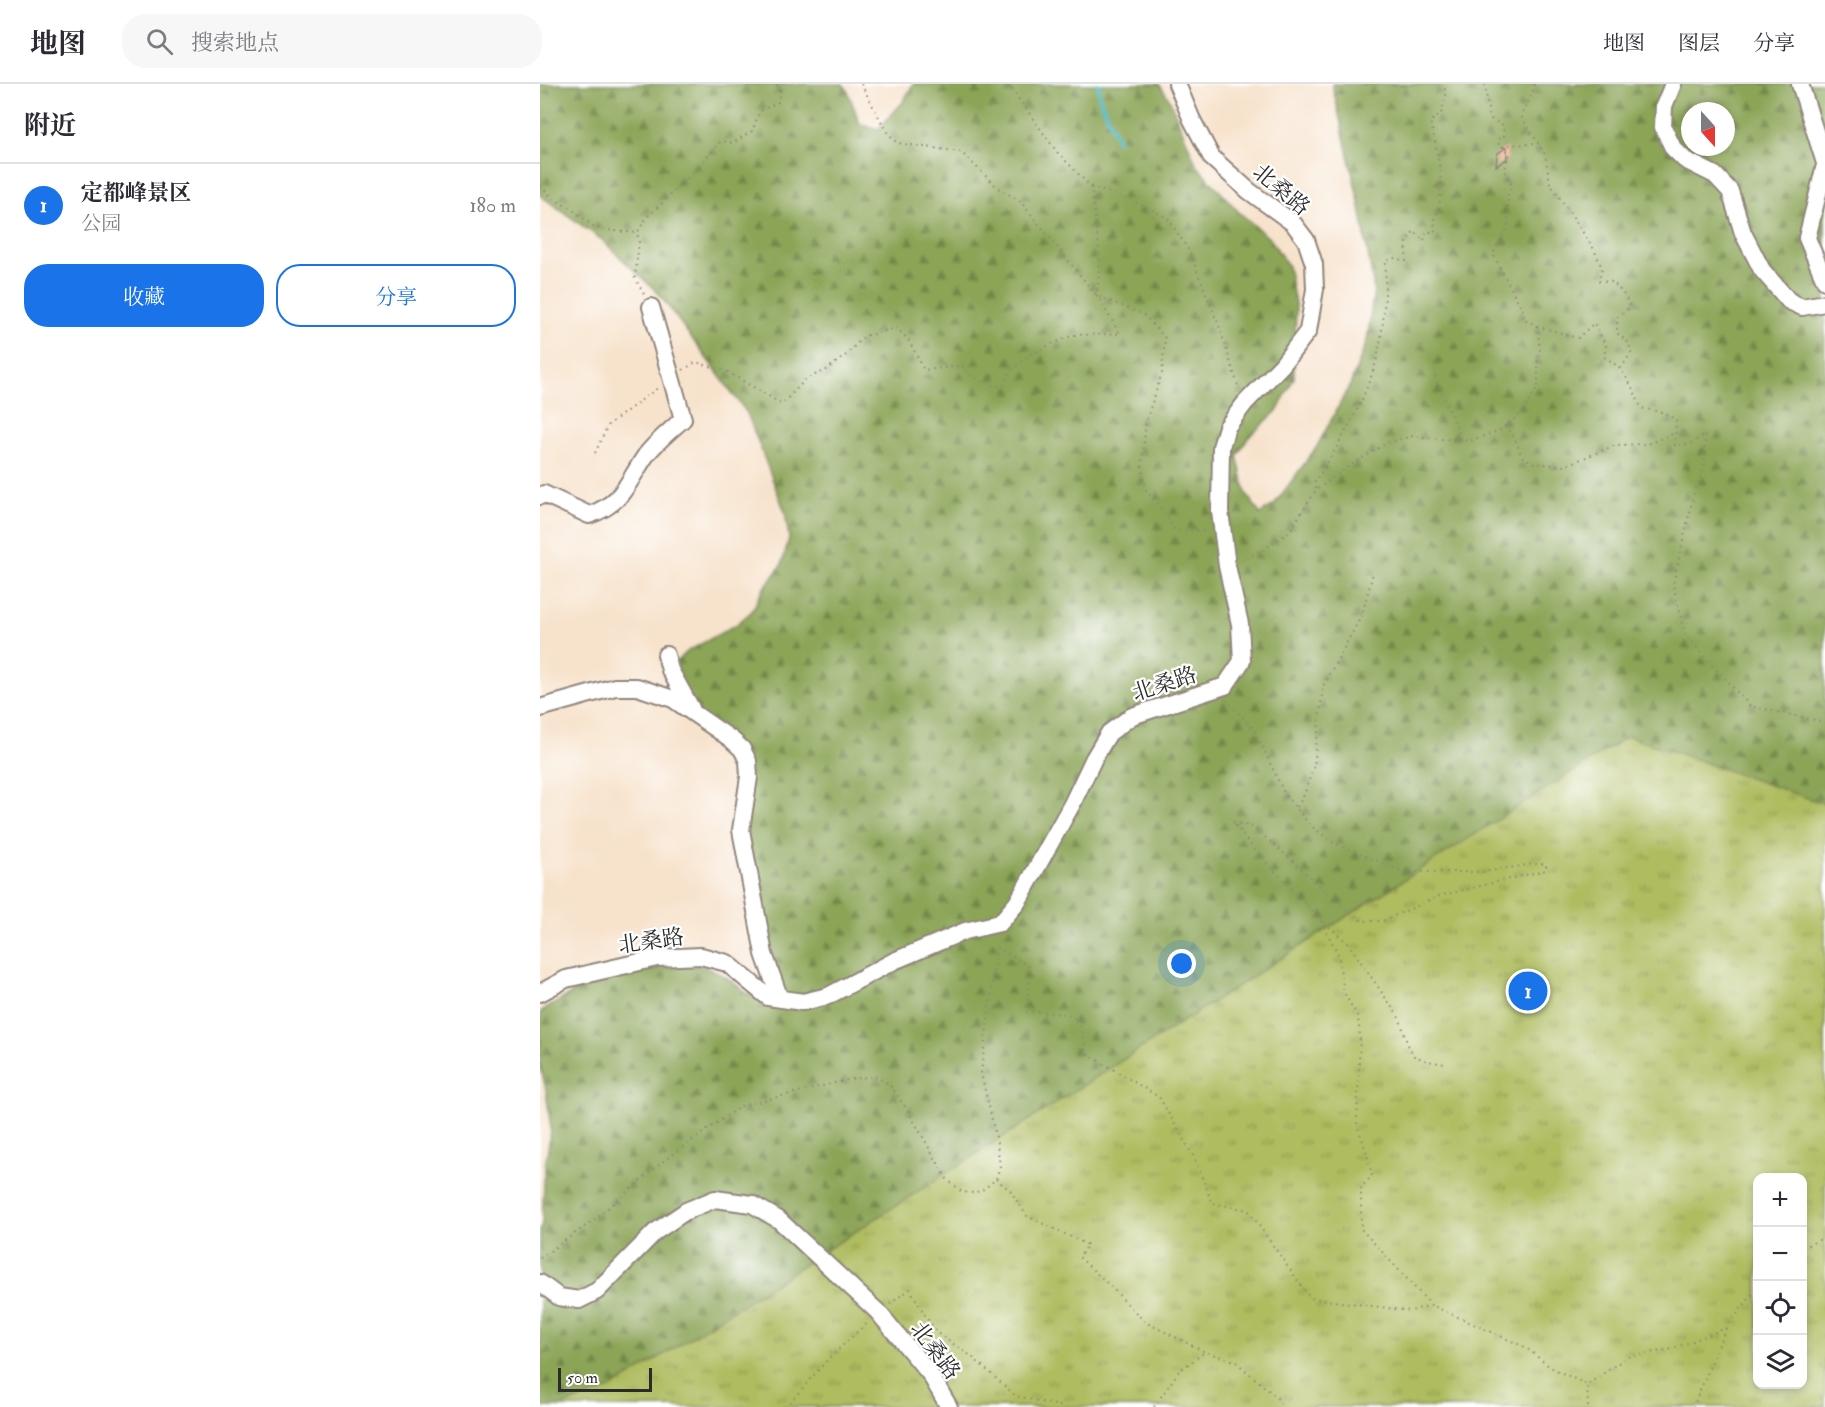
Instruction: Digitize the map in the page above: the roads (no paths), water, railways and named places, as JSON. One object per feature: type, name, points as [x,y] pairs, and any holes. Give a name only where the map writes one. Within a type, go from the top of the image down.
[{"type":"street","name":"北桑路","points":[[540,993],[566,979],[657,958],[701,956],[727,963],[768,997],[803,1002],[828,996],[914,952],[964,931],[999,923],[1023,892],[1109,733],[1132,716],[1225,686],[1242,661],[1240,624],[1227,566],[1221,511],[1221,447],[1227,428],[1245,403],[1282,365],[1308,331],[1315,289],[1314,264],[1306,240],[1293,223],[1249,191],[1212,158],[1192,120],[1177,84]]},
{"type":"street","points":[[1673,84],[1664,106],[1664,127],[1673,148],[1685,160],[1715,175],[1730,191],[1743,233],[1762,270],[1789,301],[1802,308],[1825,303]]},
{"type":"street","points":[[1800,84],[1825,164],[1808,238],[1825,281]]},
{"type":"street","points":[[540,496],[544,494],[589,515],[600,511],[624,492],[647,454],[683,419],[651,307]]},
{"type":"street","points":[[666,655],[670,670],[693,712]]},
{"type":"street","points":[[540,708],[615,687],[637,687],[674,699],[742,749],[748,761],[749,777],[741,830],[764,954],[780,999]]},
{"type":"street","name":"北桑路","points":[[540,1282],[559,1297],[579,1300],[597,1291],[654,1232],[686,1211],[715,1199],[752,1204],[779,1220],[878,1312],[930,1374],[949,1407]]},
{"type":"waterway","points":[[1098,84],[1100,99],[1118,141]]},
{"type":"place","name":"定都峰景区","points":[[1528,991]]}]
